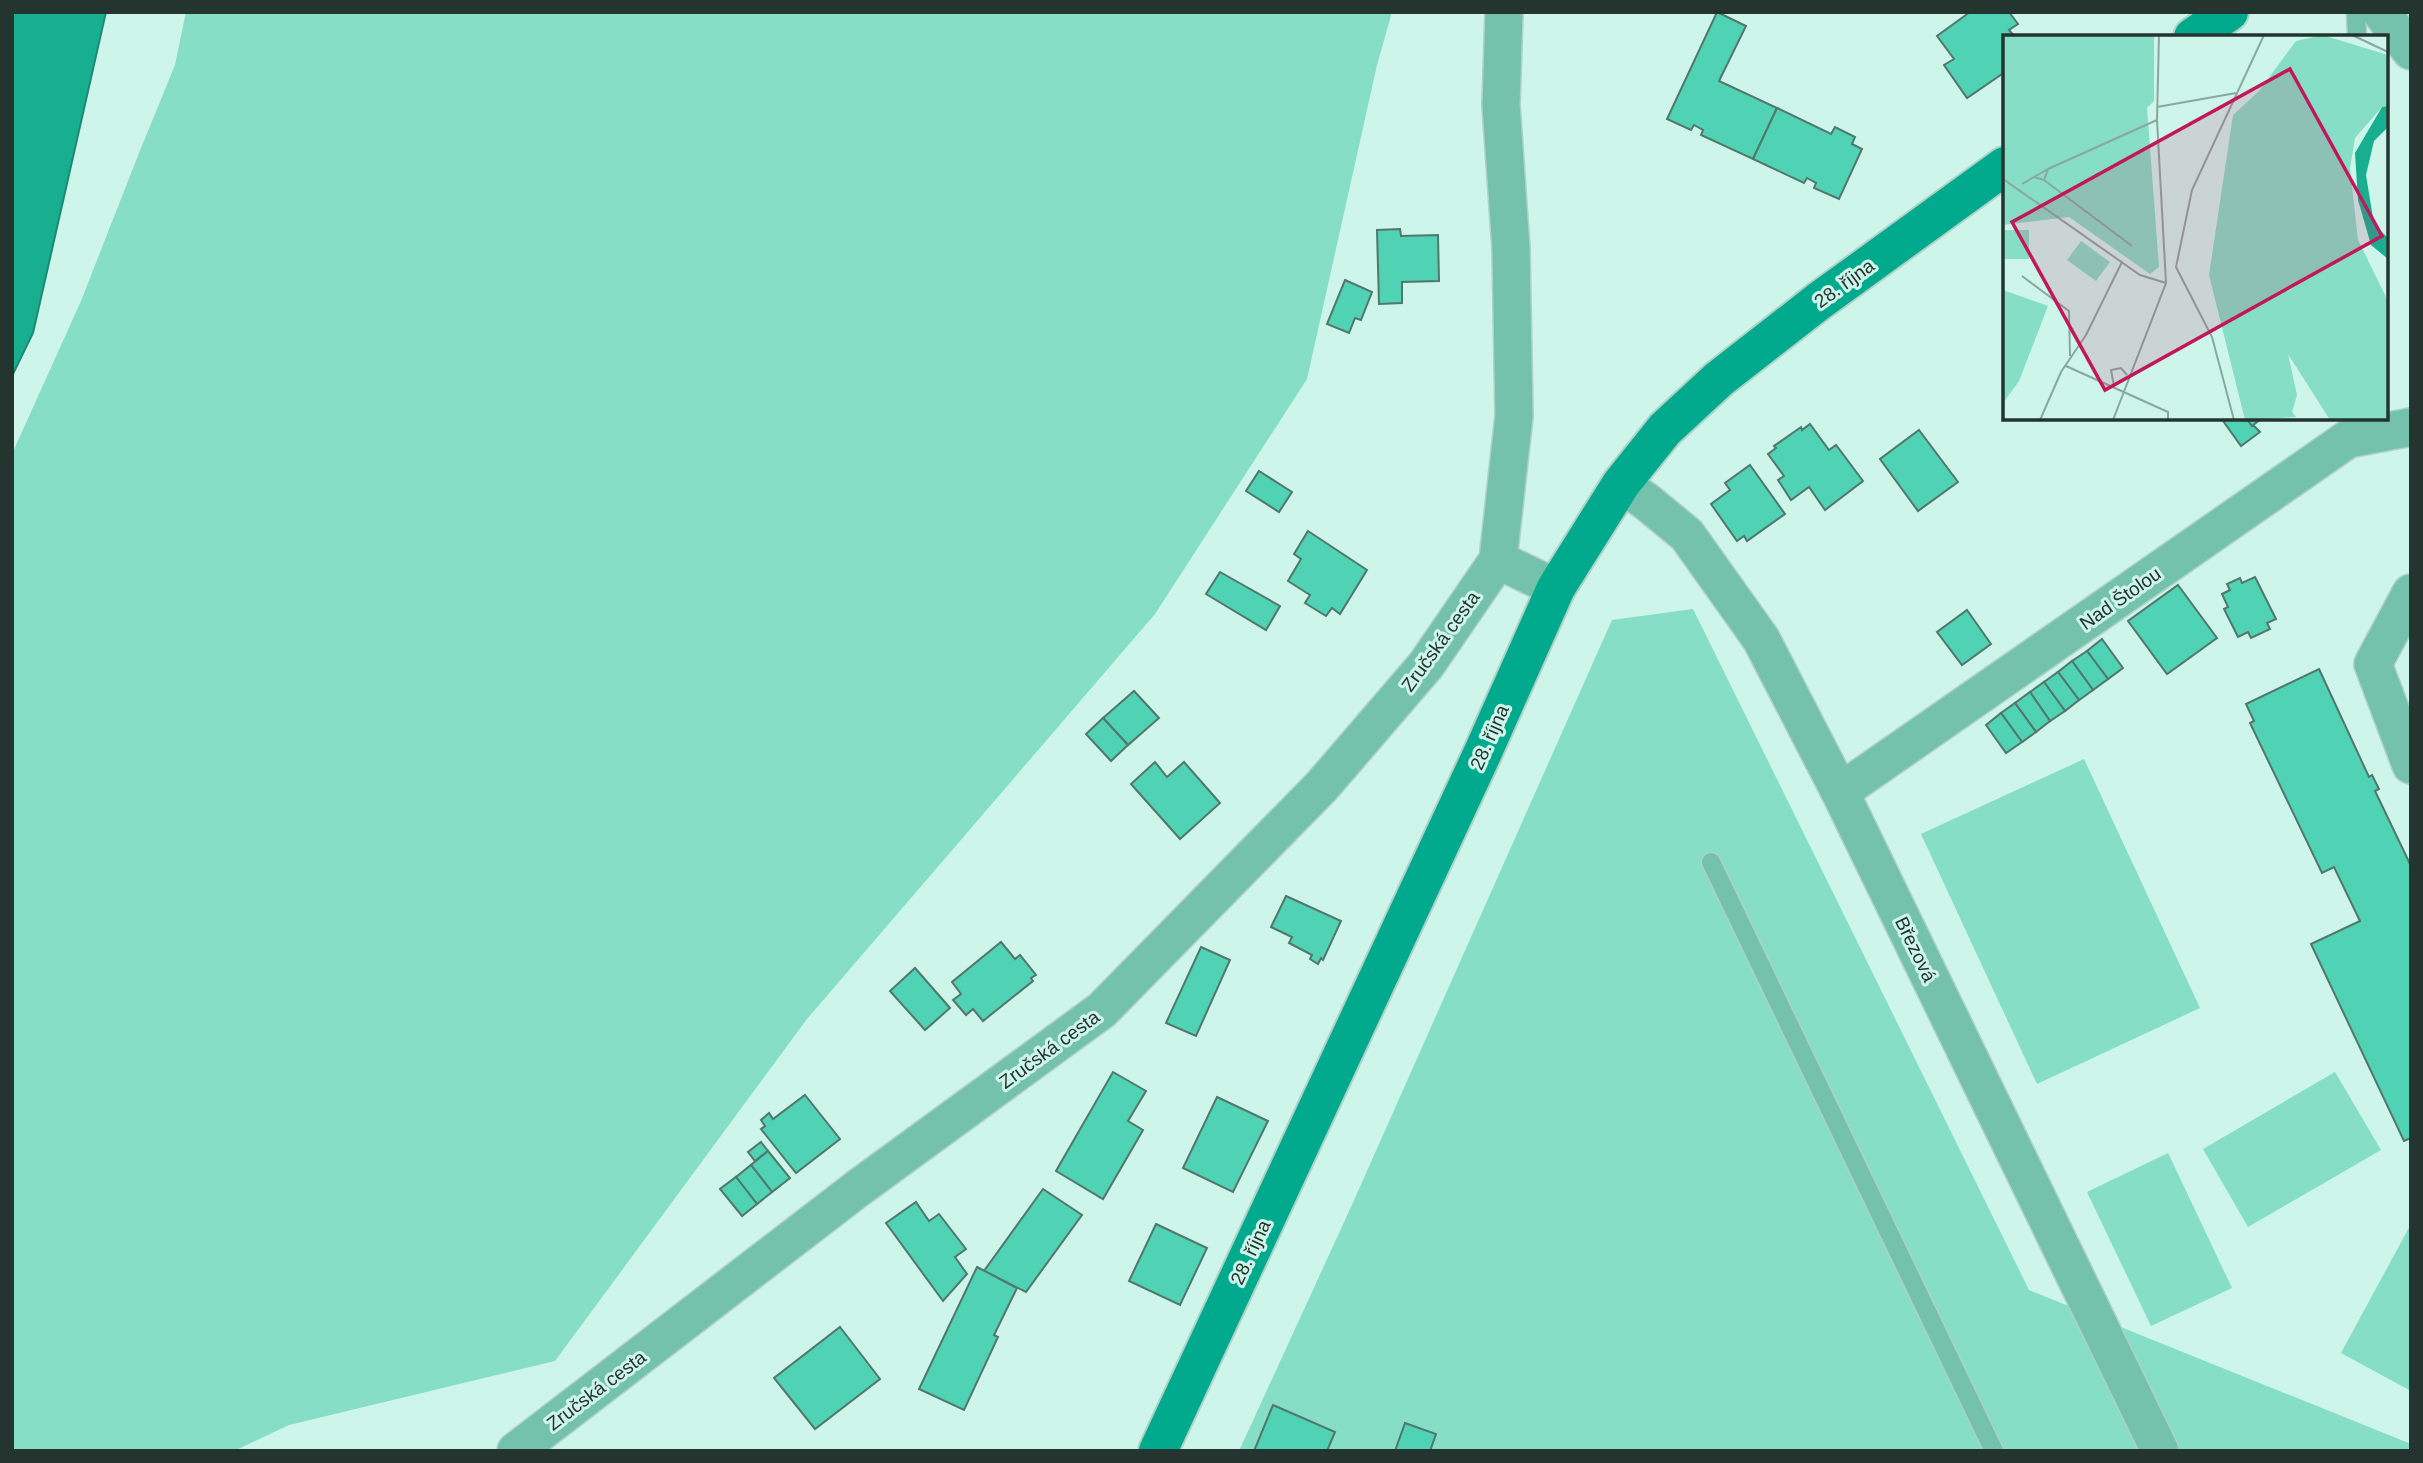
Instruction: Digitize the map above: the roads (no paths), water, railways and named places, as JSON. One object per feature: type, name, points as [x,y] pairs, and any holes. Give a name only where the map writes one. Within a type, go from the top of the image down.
[{"type":"main road","points":[[2197,35],[2225,21]]},
{"type":"main road","name":"28. října","points":[[1157,1451],[1483,752],[1556,588],[1621,484],[1665,429],[1719,379],[1819,301],[2003,167]]},
{"type":"street","name":"Zručská cesta","points":[[516,1451],[857,1189],[1102,1010],[1322,786],[1426,665],[1498,560],[1514,416],[1511,249],[1501,105],[1504,12]]},
{"type":"street","points":[[2381,12],[2411,51]]},
{"type":"street","name":"Nad Štolou","points":[[1840,792],[2348,439],[2411,427]]},
{"type":"street","name":"Březová","points":[[1621,484],[1688,535],[1761,639],[1840,792],[2160,1451]]},
{"type":"street","points":[[1498,560],[1556,588]]},
{"type":"street","points":[[2411,593],[2373,664],[2411,765]]},
{"type":"lane","points":[[2356,12],[2357,35]]},
{"type":"lane","points":[[1711,862],[1994,1451]]}]
